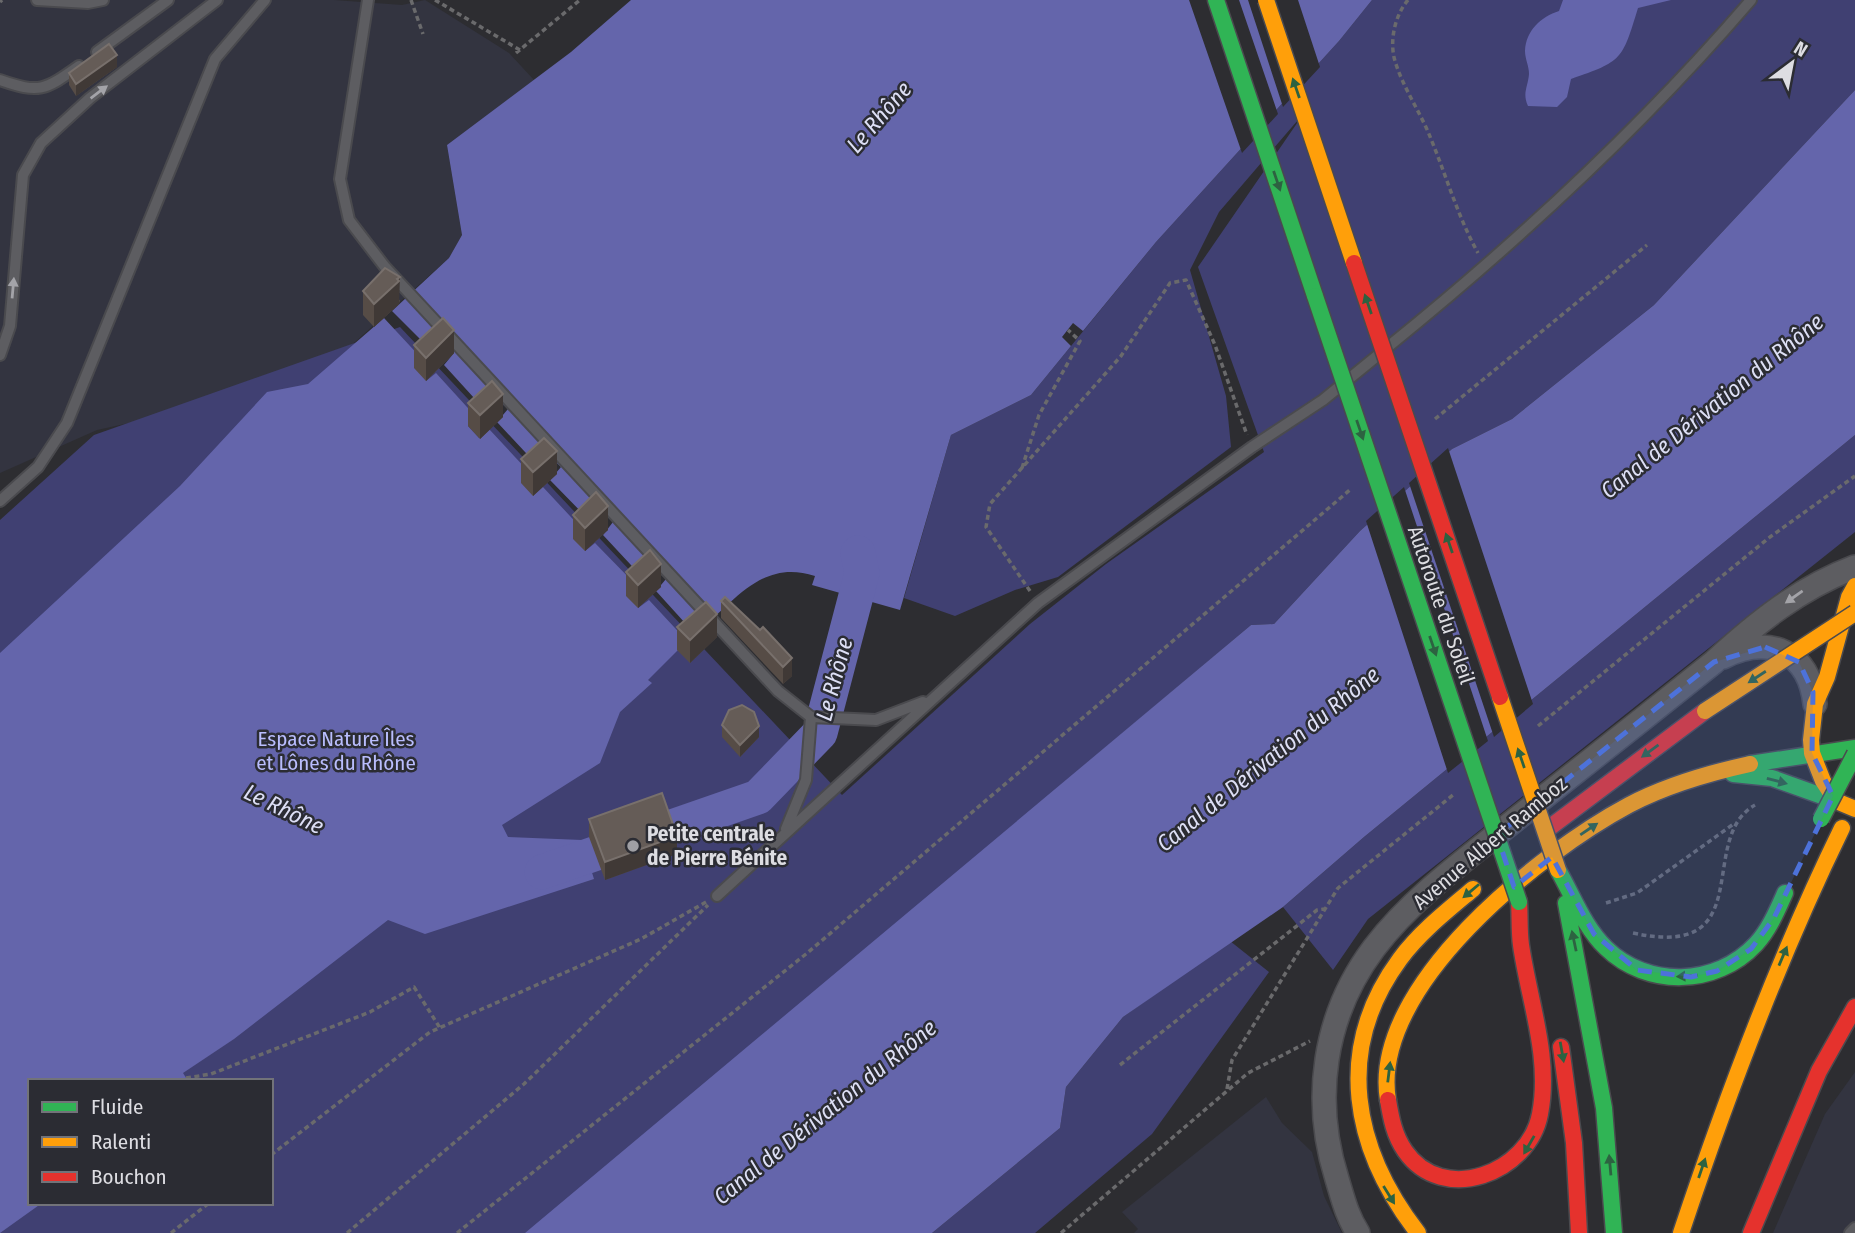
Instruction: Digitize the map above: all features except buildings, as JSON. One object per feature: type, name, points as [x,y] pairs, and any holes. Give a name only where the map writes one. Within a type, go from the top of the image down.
[{"type":"main road","name":"Autoroute du Soleil","points":[[1216,0],[1519,902],[1538,937]]},
{"type":"main road","name":"Autoroute du Soleil","points":[[1266,0],[1558,870],[1596,1045],[1607,1133],[1614,1233]]},
{"type":"main road","points":[[1836,801],[1823,781],[1812,753],[1815,704],[1827,677],[1849,597],[1855,586]]},
{"type":"main road","points":[[1418,1233],[1382,1184],[1364,1140],[1357,1096],[1361,1044],[1372,1009],[1400,959],[1431,926],[1490,875],[1591,794],[1706,711],[1855,613]]},
{"type":"main road","points":[[1519,902],[1521,944],[1542,1054],[1540,1117],[1529,1147],[1511,1166],[1482,1178],[1447,1177],[1425,1168],[1409,1155],[1397,1138],[1390,1113],[1387,1086],[1392,1051],[1407,1004],[1435,961],[1485,911],[1582,833],[1645,797],[1714,772],[1781,755],[1855,748]]},
{"type":"main road","points":[[1818,824],[1855,754]]},
{"type":"main road","points":[[1714,772],[1772,778],[1855,810]]},
{"type":"main road","points":[[1681,1233],[1759,1015],[1855,804]]},
{"type":"main road","points":[[1558,870],[1594,934],[1616,958],[1648,974],[1679,978],[1717,971],[1751,949],[1774,918],[1793,876]]},
{"type":"main road","points":[[1751,1233],[1819,1071],[1852,1016]]},
{"type":"main road","points":[[1558,1026],[1570,1106],[1579,1233]]},
{"type":"street","name":"Avenue Albert Ramboz","points":[[1358,1233],[1348,1217],[1325,1143],[1322,1104],[1333,1030],[1352,985],[1368,957],[1407,911],[1457,866],[1714,662],[1747,632],[1800,592],[1855,567]]},
{"type":"street","points":[[1714,662],[1747,648],[1765,647],[1784,651],[1804,670],[1815,704]]},
{"type":"lane","points":[[37,0],[88,3],[103,0]]},
{"type":"lane","points":[[0,80],[30,90],[54,84],[168,0]]},
{"type":"lane","points":[[0,355],[10,326],[23,175],[41,143],[90,99],[217,0]]},
{"type":"lane","points":[[0,501],[38,467],[67,423],[215,59],[265,0]]},
{"type":"lane","points":[[368,0],[340,179],[349,220],[385,267],[778,691],[811,717],[876,720],[929,700]]},
{"type":"lane","points":[[717,896],[1038,603],[1252,447],[1323,400],[1486,267],[1638,123],[1751,0]]},
{"type":"lane","points":[[785,832],[806,780],[811,717]]},
{"type":"lane","points":[[1850,1233],[1855,1227]]},
{"type":"path","points":[[411,0],[423,34]]},
{"type":"path","points":[[435,0],[518,52],[580,0]]},
{"type":"path","points":[[1408,0],[1402,7],[1393,32],[1395,59],[1431,137],[1464,226],[1486,267]]},
{"type":"path","points":[[1432,422],[1647,245]]},
{"type":"path","points":[[1038,603],[986,527],[990,504],[1121,356],[1170,283],[1186,280],[1215,345],[1252,447]]},
{"type":"path","points":[[1021,470],[1040,415],[1080,341],[1068,330]]},
{"type":"path","points":[[457,1233],[806,954],[1356,484]]},
{"type":"path","points":[[1597,905],[1637,893],[1758,803]]},
{"type":"path","points":[[1628,932],[1675,937],[1690,933],[1706,922],[1720,893],[1735,822]]},
{"type":"path","points":[[273,1153],[430,1032],[641,939],[717,896]]},
{"type":"path","points":[[347,1233],[524,1084],[717,896]]},
{"type":"path","points":[[1120,1065],[1317,911],[1324,909]]},
{"type":"path","points":[[186,1078],[211,1074],[370,1012],[414,987],[440,1028]]},
{"type":"path","points":[[1061,1233],[1248,1073],[1333,1030]]},
{"type":"path","points":[[171,1233],[206,1205]]},
{"type":"highlighted area","points":[[1765,647],[1799,662],[1813,692],[1812,753],[1833,796],[1774,918],[1751,949],[1717,971],[1691,977],[1637,970],[1594,934],[1552,857],[1514,887],[1497,835],[1714,662]]},
{"type":"shaded area","points":[[0,0],[334,0],[402,5],[425,0],[509,53],[534,80],[447,145],[462,235],[449,258],[308,384],[97,430],[0,473]]},
{"type":"shaded area","points":[[1855,1072],[1855,1233],[1773,1233],[1825,1114]]},
{"type":"shaded area","points":[[1266,1097],[1282,1123],[1312,1152],[1324,1196],[1342,1233],[1134,1233],[1138,1229],[1122,1212]]},
{"type":"green space","name":"Espace Nature Îles et Lônes du Rhône","points":[[1372,0],[1855,0],[1855,90],[1654,305],[1512,419],[1452,449],[1360,531],[1274,624],[1251,625],[934,892],[724,1233],[0,1233],[0,520],[94,435],[400,327],[842,795],[1030,624],[1106,564],[1264,452],[1198,267],[1304,113],[1219,212],[1190,270],[1226,396],[1231,447],[1058,577],[1015,590],[955,616],[904,598],[951,435],[1031,395],[1156,242],[1339,41]]},
{"type":"green space","points":[[1855,435],[1855,532],[1368,919],[1333,970],[1283,907],[1364,837]]},
{"type":"green space","points":[[1230,941],[1269,972],[1152,1134],[1035,1233],[932,1233],[1060,1128],[1066,1087],[1123,1017]]},
{"type":"water","points":[[631,0],[1372,0],[1339,41],[1156,242],[1083,331],[1073,323],[1062,337],[1071,346],[1031,395],[951,435],[900,610],[812,585],[815,576],[796,572],[779,573],[749,587],[695,634],[656,591],[666,579],[657,571],[644,579],[603,535],[613,522],[604,513],[591,522],[550,480],[561,467],[552,458],[539,467],[497,422],[508,409],[498,400],[485,410],[444,365],[454,353],[445,342],[432,351],[392,311],[449,258],[462,235],[447,145],[571,52]]},
{"type":"water","points":[[1563,0],[1671,0],[1638,8],[1628,38],[1618,56],[1601,68],[1571,79],[1567,97],[1557,107],[1528,106],[1525,94],[1529,74],[1526,43],[1536,25],[1559,11]]},
{"type":"water","name":"Canal de Dérivation du Rhône","points":[[1855,90],[1855,435],[1364,837],[1283,907],[1123,1017],[1066,1087],[1060,1128],[932,1233],[525,1233],[1251,625],[1274,624],[1360,531],[1452,449],[1512,419],[1654,305]]},
{"type":"water","points":[[384,318],[423,360],[426,381],[436,373],[477,418],[468,426],[479,438],[489,429],[583,530],[585,551],[595,543],[637,586],[638,608],[649,600],[687,641],[648,680],[652,683],[620,712],[600,763],[502,825],[508,837],[582,840],[594,879],[425,934],[388,920],[234,1039],[183,1073],[187,1079],[28,1079],[28,1205],[39,1205],[0,1233],[0,653],[180,486],[267,392],[308,384]]},
{"type":"pier","points":[[1189,0],[1239,0],[1278,114],[1242,153]]},
{"type":"pier","points":[[1248,0],[1298,0],[1320,67],[1283,107]]},
{"type":"pier","points":[[1448,448],[1533,704],[1494,737],[1409,483]]},
{"type":"pier","points":[[1404,487],[1488,741],[1448,773],[1366,521]]},
{"type":"waterway","name":"Le Rhône","points":[[542,872],[758,797],[820,733],[862,573],[858,553]]},
{"type":"traffic: fast","points":[[1216,0],[1315,296]]},
{"type":"traffic: fast","points":[[1315,296],[1519,902]]},
{"type":"traffic: fast","points":[[1750,764],[1855,748]]},
{"type":"traffic: fast","points":[[1821,819],[1855,754]]},
{"type":"traffic: fast","points":[[1733,774],[1772,778],[1836,801]]},
{"type":"traffic: fast","points":[[1558,870],[1598,940],[1623,961],[1661,976],[1702,975],[1740,958],[1765,933],[1785,893]]},
{"type":"traffic: fast","points":[[1566,903],[1604,1108],[1614,1233]]},
{"type":"traffic: slow","points":[[1266,0],[1354,263]]},
{"type":"traffic: slow","points":[[1855,586],[1849,597],[1827,677],[1815,704],[1811,740],[1812,753],[1823,781],[1836,801],[1855,809]]},
{"type":"traffic: slow","points":[[1705,711],[1855,613]]},
{"type":"traffic: slow","points":[[1500,697],[1558,870]]},
{"type":"traffic: slow","points":[[1388,1100],[1389,1057],[1405,1013],[1433,969],[1468,928],[1509,889],[1552,855],[1629,805],[1688,780],[1750,764]]},
{"type":"traffic: slow","points":[[1681,1233],[1755,1028],[1796,927],[1842,828]]},
{"type":"traffic: slow","points":[[1418,1233],[1378,1168],[1366,1133],[1360,1099],[1359,1064],[1365,1028],[1379,993],[1400,959],[1425,931],[1473,889]]},
{"type":"traffic: jam","points":[[1354,263],[1500,697]]},
{"type":"traffic: jam","points":[[1545,831],[1705,711]]},
{"type":"traffic: jam","points":[[1388,1100],[1396,1133],[1405,1151],[1421,1168],[1441,1177],[1462,1179],[1483,1175],[1502,1166],[1520,1152],[1533,1135],[1540,1114],[1543,1071],[1538,1029],[1521,945],[1519,902]]},
{"type":"traffic: jam","points":[[1751,1233],[1819,1071],[1855,1007]]},
{"type":"traffic: jam","points":[[1561,1047],[1574,1143],[1579,1233]]},
{"type":"place","name":"Petite centrale de Pierre Bénite","points":[[633,846]]}]
